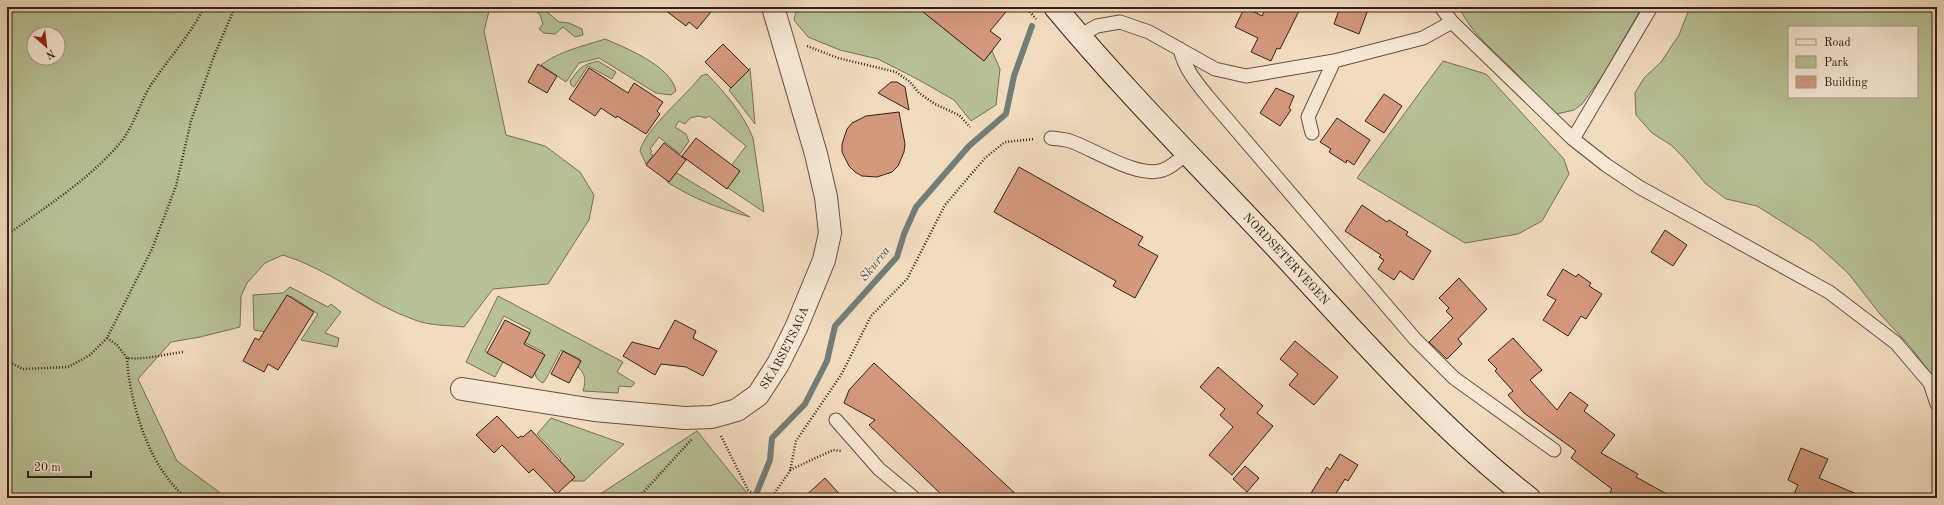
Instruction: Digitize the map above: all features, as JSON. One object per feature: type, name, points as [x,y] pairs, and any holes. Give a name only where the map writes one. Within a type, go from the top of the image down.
[{"type":"street","name":"SKÅRSETSAGA","points":[[462,389],[594,410],[646,416],[712,417],[737,410],[758,395],[774,370],[796,328],[821,267],[830,233],[826,197],[816,154],[773,7]]},
{"type":"street","name":"NORDSETERVEGEN","points":[[1055,7],[1079,36],[1358,335],[1458,438],[1500,476],[1530,498]]},
{"type":"lane","points":[[1441,7],[1452,22],[1573,139],[1606,165],[1639,187],[1829,292],[1896,343],[1930,383],[1937,404]]},
{"type":"lane","points":[[1573,139],[1650,7]]},
{"type":"lane","points":[[1079,36],[1097,26],[1120,22],[1149,32],[1215,69],[1246,76],[1334,61],[1423,38],[1452,22]]},
{"type":"lane","points":[[1180,49],[1182,58],[1194,79],[1214,104],[1415,339],[1454,378],[1554,450]]},
{"type":"lane","points":[[1312,133],[1308,117],[1334,61]]},
{"type":"lane","points":[[1051,138],[1069,141],[1097,155],[1146,173],[1162,171],[1188,152]]},
{"type":"lane","points":[[836,420],[880,469],[914,498]]},
{"type":"path","points":[[7,235],[75,184],[120,142],[151,84],[197,22],[204,7]]},
{"type":"path","points":[[7,361],[23,369],[68,367],[90,355],[107,338],[152,249],[176,186],[191,121],[214,56],[235,7]]},
{"type":"path","points":[[780,29],[790,38],[812,49],[838,58],[896,72],[910,82],[919,93],[935,104],[959,115],[970,127]]},
{"type":"path","points":[[771,498],[790,471],[796,441],[841,376],[871,316],[907,279],[945,205],[985,158],[1005,142],[1024,139],[1051,138]]},
{"type":"path","points":[[107,338],[118,345],[127,358],[134,404],[146,440],[166,477],[185,498]]},
{"type":"path","points":[[127,358],[143,359],[165,354],[184,352]]},
{"type":"path","points":[[638,498],[712,417],[748,490],[759,498]]},
{"type":"path","points":[[790,471],[833,450],[850,452],[859,445]]},
{"type":"green space","points":[[7,7],[490,7],[484,31],[506,135],[545,146],[580,172],[594,195],[589,220],[548,284],[493,289],[464,327],[421,322],[398,313],[318,269],[283,255],[265,263],[247,283],[241,296],[240,327],[200,337],[171,342],[138,379],[177,461],[227,498],[7,498]]},
{"type":"green space","points":[[532,7],[541,7],[559,22],[569,23],[582,29],[583,35],[575,37],[563,27],[555,34],[544,33],[539,29],[543,24],[540,15]]},
{"type":"green space","points":[[797,7],[917,7],[984,61],[992,51],[1000,69],[996,105],[971,121],[954,100],[919,80],[878,59],[840,50],[808,37],[794,20]]},
{"type":"green space","points":[[1459,7],[1642,7],[1603,75],[1582,104],[1574,110],[1557,114],[1539,98],[1482,40],[1469,25]]},
{"type":"green space","points":[[1690,7],[1937,7],[1937,381],[1908,344],[1880,314],[1848,273],[1814,242],[1757,206],[1726,199],[1706,184],[1671,145],[1652,133],[1636,115],[1635,93],[1644,78],[1661,62],[1679,35]]},
{"type":"green space","points":[[605,39],[624,47],[657,66],[666,74],[676,91],[671,95],[656,93],[599,58],[579,63],[566,82],[541,65],[564,52]]},
{"type":"green space","points":[[598,61],[616,72],[612,79],[588,66],[574,87],[571,85],[570,81],[581,68]]},
{"type":"green space","points":[[1443,61],[1486,74],[1564,159],[1569,174],[1542,221],[1518,234],[1465,243],[1357,178]]},
{"type":"green space","points":[[750,68],[755,124],[729,90]]},
{"type":"green space","points":[[707,74],[739,112],[753,138],[764,212],[719,182],[746,146],[709,116],[706,118],[699,116],[690,118],[685,124],[679,121],[675,127],[686,134],[689,141],[680,154],[659,137],[650,149],[652,151],[650,154],[653,155],[646,164],[640,151],[643,142],[658,123],[701,76]]},
{"type":"green space","points":[[675,172],[750,217],[707,203],[667,182]]},
{"type":"green space","points":[[290,287],[328,307],[331,304],[341,312],[325,333],[339,338],[337,347],[301,340],[318,314],[291,296],[273,323],[279,334],[254,330],[253,295],[283,293]]},
{"type":"green space","points":[[498,296],[623,362],[617,372],[635,383],[631,387],[619,386],[618,393],[583,391],[585,384],[584,375],[577,366],[580,359],[561,350],[543,383],[538,380],[535,373],[537,364],[543,352],[524,342],[531,330],[504,316],[485,351],[503,362],[495,377],[466,362]]},
{"type":"green space","points":[[551,418],[624,444],[584,481],[569,481],[559,461],[561,459],[537,434]]},
{"type":"green space","points":[[697,431],[751,498],[594,498]]},
{"type":"building","points":[[661,7],[715,7],[697,29],[689,22],[686,26]]},
{"type":"building","points":[[917,7],[1010,7],[990,31],[1001,39],[984,61]]},
{"type":"building","points":[[1245,7],[1262,16],[1266,7],[1301,7],[1280,49],[1277,48],[1271,61],[1251,52],[1258,38],[1235,27]]},
{"type":"building","points":[[1340,7],[1369,7],[1359,34],[1334,24]]},
{"type":"building","points":[[723,44],[749,70],[731,88],[705,62]]},
{"type":"building","points":[[538,64],[557,76],[547,93],[528,82]]},
{"type":"building","points":[[589,68],[628,93],[634,83],[663,102],[657,111],[660,114],[646,134],[601,108],[595,116],[569,99]]},
{"type":"building","points":[[891,82],[897,82],[905,87],[909,110],[878,93]]},
{"type":"building","points":[[1276,88],[1294,96],[1289,108],[1291,110],[1280,126],[1260,113]]},
{"type":"building","points":[[1384,94],[1402,106],[1384,133],[1365,121]]},
{"type":"building","points":[[899,112],[905,144],[904,152],[898,166],[892,172],[877,177],[862,176],[855,172],[849,166],[842,152],[842,144],[847,129],[852,123],[866,116]]},
{"type":"building","points":[[1337,118],[1370,140],[1354,165],[1347,160],[1346,163],[1329,152],[1331,149],[1320,142]]},
{"type":"building","points":[[696,138],[740,171],[727,189],[682,156]]},
{"type":"building","points":[[664,143],[686,160],[669,182],[646,165]]},
{"type":"building","points":[[1019,167],[1143,237],[1138,245],[1158,256],[1135,298],[1113,286],[1116,281],[994,212]]},
{"type":"building","points":[[1362,205],[1387,222],[1389,220],[1408,232],[1406,235],[1431,251],[1413,280],[1400,271],[1394,280],[1378,269],[1384,260],[1379,257],[1381,255],[1345,231]]},
{"type":"building","points":[[1665,230],[1687,245],[1673,266],[1651,252]]},
{"type":"building","points":[[1563,269],[1576,277],[1578,274],[1591,283],[1589,286],[1602,294],[1586,319],[1581,316],[1568,336],[1543,320],[1556,300],[1547,295]]},
{"type":"building","points":[[1459,278],[1487,309],[1458,339],[1462,344],[1447,359],[1429,342],[1453,318],[1446,311],[1449,308],[1439,298]]},
{"type":"building","points":[[287,295],[314,312],[278,370],[268,364],[264,372],[243,361],[255,338],[259,340]]},
{"type":"building","points":[[505,320],[530,333],[524,344],[545,355],[532,378],[487,353]]},
{"type":"building","points":[[675,320],[696,331],[693,338],[717,351],[703,376],[686,367],[661,364],[655,375],[623,356],[632,342],[659,349]]},
{"type":"building","points":[[1513,338],[1542,370],[1530,380],[1557,410],[1570,392],[1588,405],[1584,411],[1615,435],[1601,453],[1638,474],[1636,477],[1674,498],[1621,498],[1610,492],[1612,489],[1571,458],[1576,451],[1524,413],[1508,395],[1513,391],[1495,371],[1497,369],[1488,360]]},
{"type":"building","points":[[1295,341],[1338,377],[1314,405],[1289,385],[1298,374],[1280,359]]},
{"type":"building","points":[[563,351],[581,361],[569,383],[551,374]]},
{"type":"building","points":[[874,363],[1020,498],[945,498],[869,425],[875,420],[844,403],[849,390]]},
{"type":"building","points":[[1218,367],[1263,406],[1257,413],[1273,426],[1232,475],[1209,455],[1233,427],[1220,415],[1225,409],[1200,387]]},
{"type":"building","points":[[497,416],[518,438],[521,436],[523,437],[531,430],[575,477],[557,494],[533,469],[529,473],[502,445],[494,453],[476,435]]},
{"type":"building","points":[[1801,448],[1828,459],[1819,478],[1866,498],[1804,498],[1794,494],[1798,485],[1788,480]]},
{"type":"building","points":[[1340,454],[1358,465],[1348,481],[1345,479],[1333,498],[1308,498],[1327,467],[1330,470]]},
{"type":"building","points":[[1245,466],[1259,478],[1247,492],[1233,479]]},
{"type":"building","points":[[825,478],[843,498],[803,498]]},
{"type":"waterway","name":"Skurva","points":[[753,498],[755,497],[770,460],[772,438],[805,404],[827,361],[835,326],[897,257],[904,234],[916,207],[969,146],[1006,114],[1014,76],[1032,26]]}]
